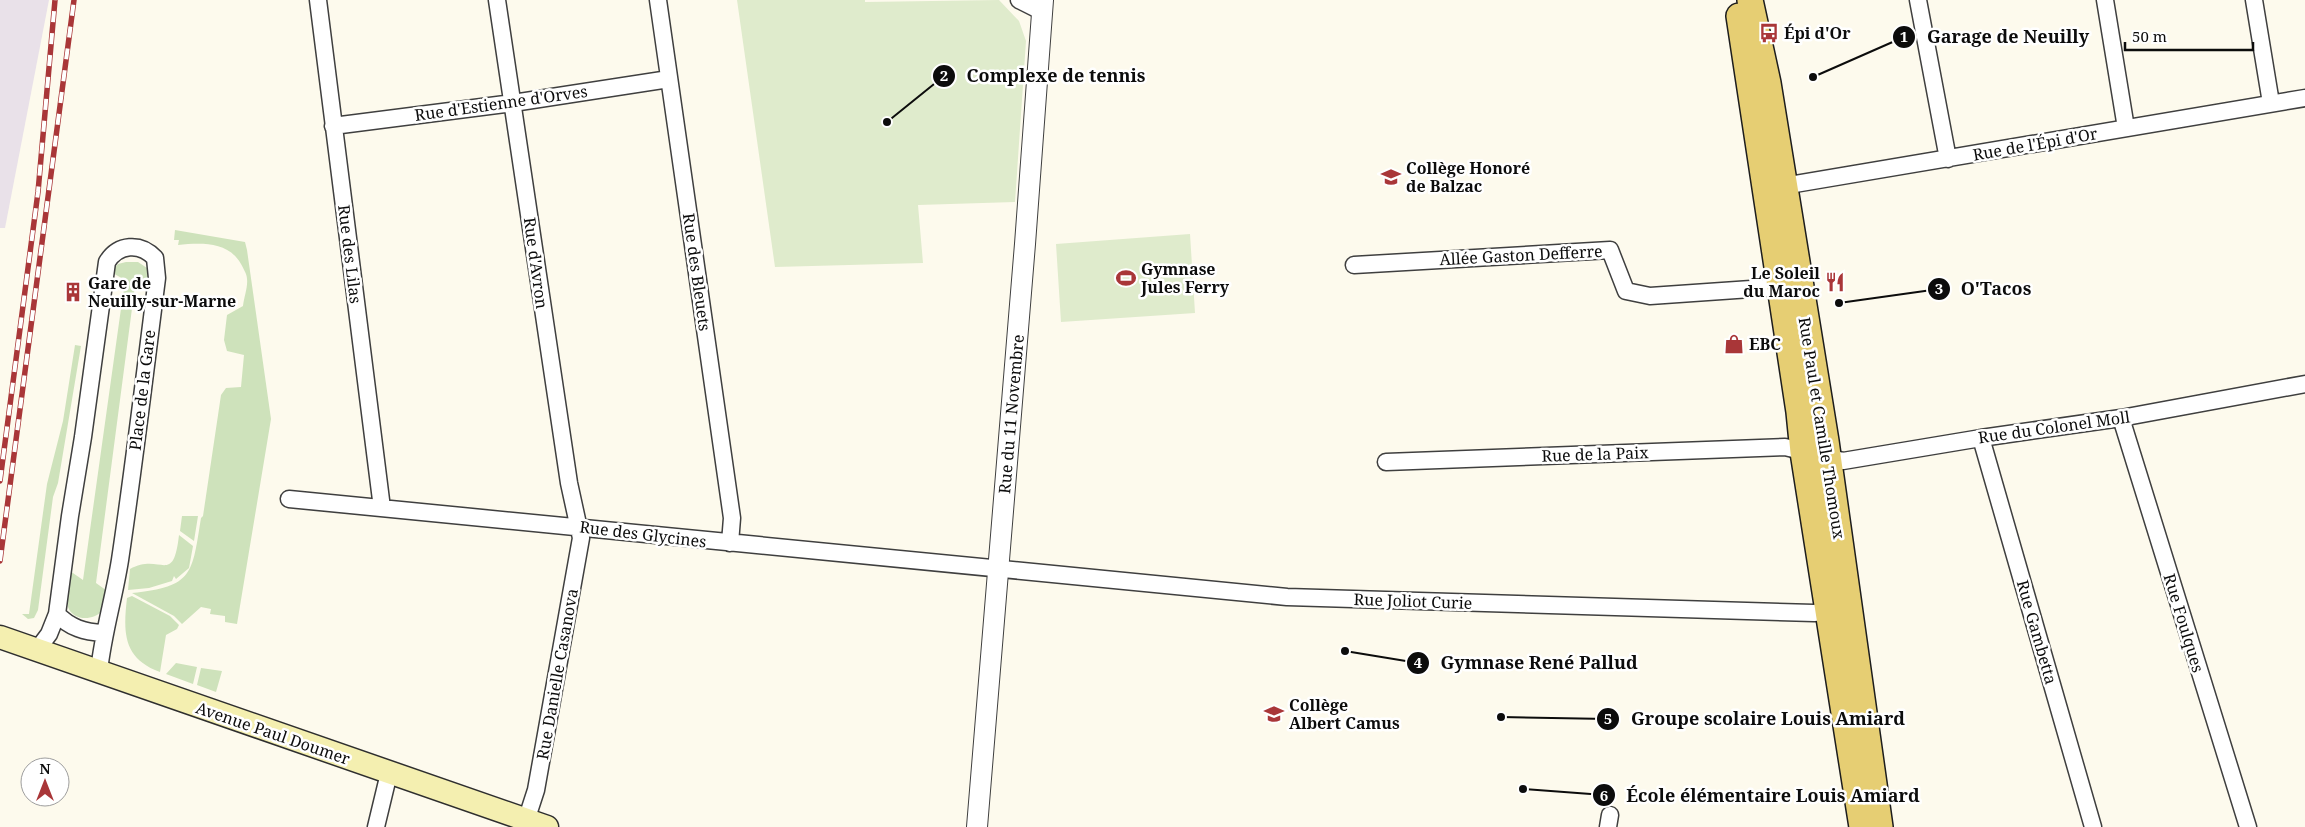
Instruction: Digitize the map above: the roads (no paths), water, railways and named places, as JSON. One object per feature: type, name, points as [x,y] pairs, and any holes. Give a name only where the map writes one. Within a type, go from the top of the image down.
[{"type":"main road","name":"Rue Paul et Camille Thomoux","points":[[1736,0],[1828,457],[1839,610],[1862,827]]},
{"type":"main road","name":"Rue Paul et Camille Thomoux","points":[[1750,0],[1768,83],[1780,287],[1799,412],[1803,452],[1839,610],[1880,827]]},
{"type":"main road","name":"Avenue Paul Doumer","points":[[0,637],[532,825]]},
{"type":"street","name":"Rue des Lilas","points":[[318,0],[382,508]]},
{"type":"street","name":"Rue d'Avron","points":[[497,0],[569,482],[578,526]]},
{"type":"street","name":"Rue des Bleuets","points":[[658,0],[732,518],[730,544]]},
{"type":"street","points":[[1019,0],[1043,6]]},
{"type":"street","points":[[1918,0],[1948,159]]},
{"type":"street","points":[[2105,0],[2126,128]]},
{"type":"street","points":[[2254,0],[2270,104]]},
{"type":"street","name":"Rue du 11 Novembre","points":[[977,827],[1043,6]]},
{"type":"street","name":"Rue d'Estienne d'Orves","points":[[333,126],[513,103],[669,79]]},
{"type":"street","name":"Rue de l'Épi d'Or","points":[[1774,187],[2305,98]]},
{"type":"street","name":"Place de la Gare","points":[[37,650],[49,634],[57,614],[108,262],[112,254],[121,248],[131,246],[142,248],[155,258],[157,278],[119,566],[110,613],[103,633],[99,671]]},
{"type":"street","name":"Allée Gaston Defferre","points":[[1354,265],[1610,250],[1626,291],[1650,296],[1780,287]]},
{"type":"street","name":"Rue du Colonel Moll","points":[[1803,452],[1843,461],[1981,438],[2121,418],[2305,384]]},
{"type":"street","name":"Rue Foulques","points":[[2121,418],[2248,827]]},
{"type":"street","name":"Rue Gambetta","points":[[1981,438],[2093,827]]},
{"type":"street","name":"Rue de la Paix","points":[[1386,462],[1786,447],[1803,452]]},
{"type":"street","name":"Rue des Glycines","points":[[289,499],[578,526],[594,530],[998,570]]},
{"type":"street","name":"Rue Danielle Casanova","points":[[532,825],[536,790],[579,553],[581,538],[578,526]]},
{"type":"street","name":"Rue Joliot Curie","points":[[998,570],[1287,597],[1814,613],[1839,610]]},
{"type":"street","points":[[57,614],[74,627],[88,632],[103,633]]},
{"type":"street","points":[[376,827],[389,773]]},
{"type":"railway","points":[[0,481],[38,192],[55,0]]},
{"type":"railway","points":[[0,561],[74,0]]},
{"type":"place","name":"Épi d'Or","points":[[1769,33]]},
{"type":"place","name":"Garage de Neuilly","points":[[1813,77]]},
{"type":"place","name":"Complexe de tennis","points":[[887,122]]},
{"type":"place","name":"Collège Honoré de Balzac","points":[[1391,177]]},
{"type":"place","name":"Gymnase Jules Ferry","points":[[1126,278]]},
{"type":"place","name":"Le Soleil du Maroc","points":[[1835,282]]},
{"type":"place","name":"Gare de Neuilly-sur-Marne","points":[[73,292]]},
{"type":"place","name":"O'Tacos","points":[[1839,303]]},
{"type":"place","name":"EBC","points":[[1734,344]]},
{"type":"place","name":"Gymnase René Pallud","points":[[1345,651]]},
{"type":"place","name":"Collège Albert Camus","points":[[1274,714]]},
{"type":"place","name":"Groupe scolaire Louis Amiard","points":[[1501,717]]},
{"type":"place","name":"École élémentaire Louis Amiard","points":[[1523,789]]}]
